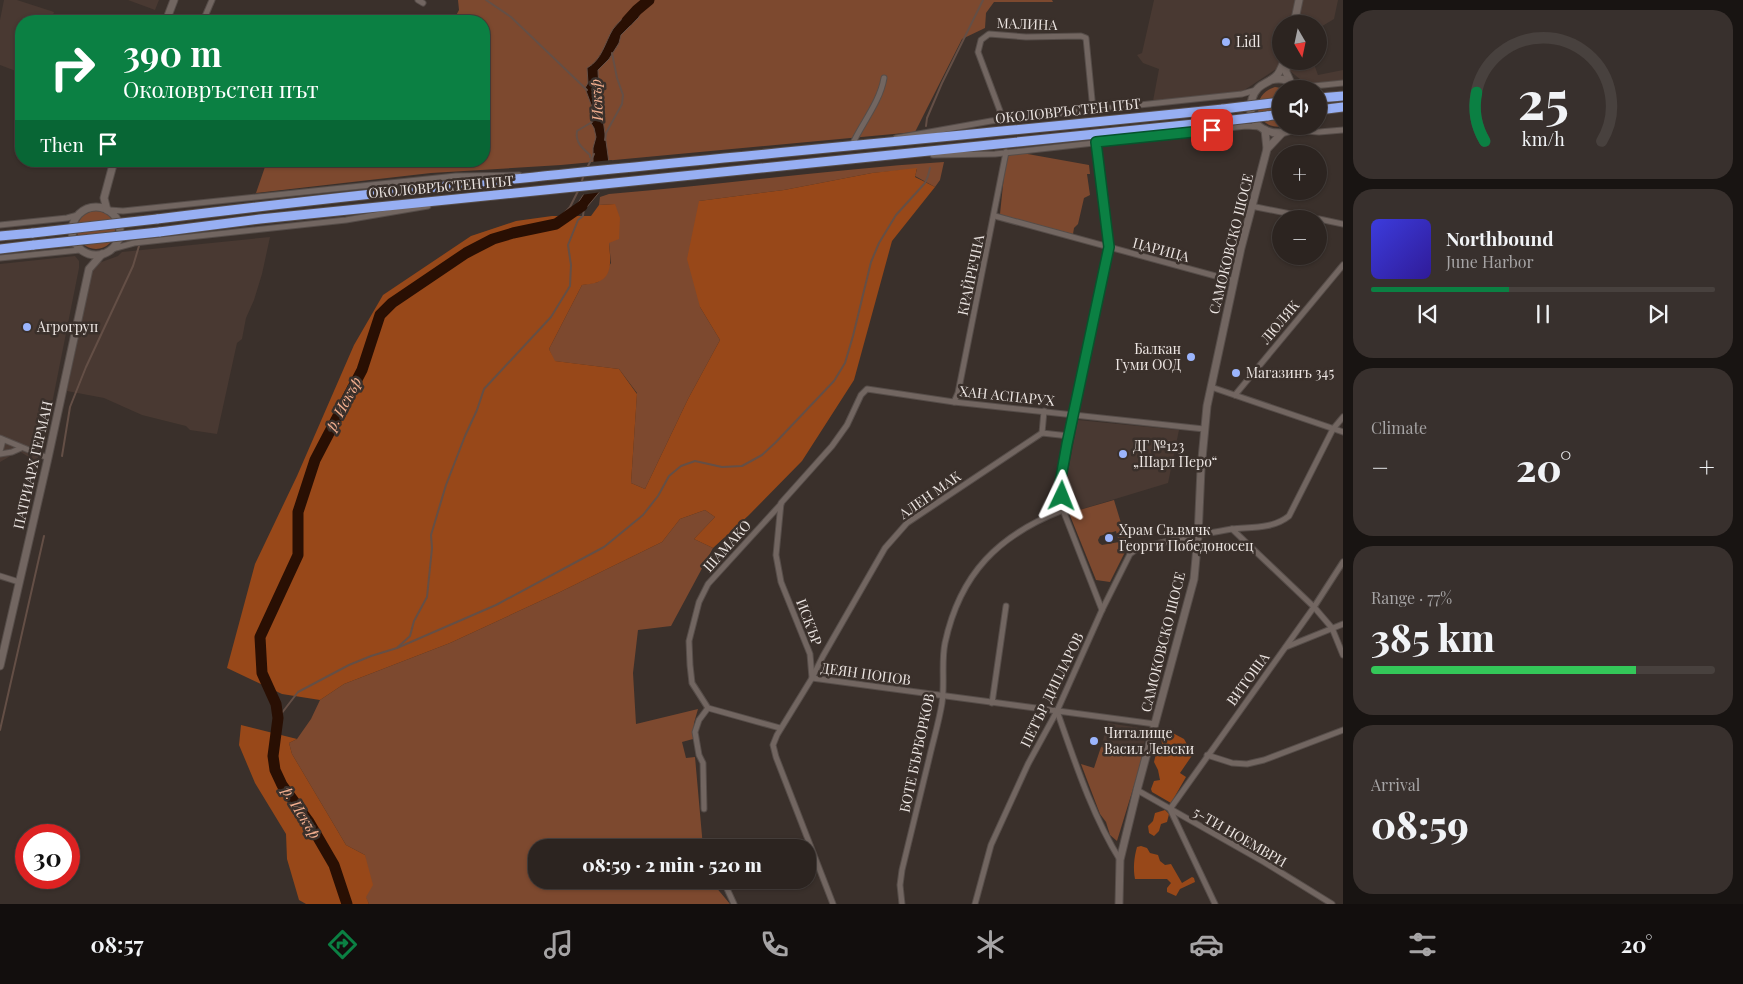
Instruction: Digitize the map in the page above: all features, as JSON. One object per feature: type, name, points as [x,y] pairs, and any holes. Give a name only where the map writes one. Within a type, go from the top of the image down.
[{"type":"highway","points":[[1327,97],[1343,96]]},
{"type":"highway","name":"ОКОЛОВРЪСТЕН ПЪТ","points":[[0,236],[559,174],[1021,130],[1272,103]]},
{"type":"highway","points":[[1327,109],[1343,107]]},
{"type":"highway","name":"ОКОЛОВРЪСТЕН ПЪТ","points":[[0,249],[260,219],[519,194],[1272,115]]},
{"type":"main road","points":[[168,15],[174,0]]},
{"type":"main road","points":[[1296,15],[1299,0]]},
{"type":"main road","points":[[1257,89],[1277,76],[1280,70]]},
{"type":"main road","points":[[1271,80],[1286,80]]},
{"type":"main road","name":"САМОКОВСКО ШОСЕ","points":[[1119,904],[1120,860],[1194,579],[1204,429],[1210,387],[1267,149],[1263,129],[1253,118],[1251,106],[1252,98],[1257,89]]},
{"type":"main road","points":[[1263,129],[1272,132]]},
{"type":"main road","name":"САМОКОВСКО ШОСЕ","points":[[1267,149],[1280,135]]},
{"type":"main road","points":[[94,207],[104,198],[112,167]]},
{"type":"main road","points":[[82,251],[94,255],[102,254],[112,249],[118,240],[120,229],[118,220],[108,210],[104,198]]},
{"type":"main road","points":[[102,254],[89,269],[82,251],[74,241],[72,226],[78,215],[86,209],[94,207],[108,210]]},
{"type":"main road","name":"ПАТРИАРХ ГЕРМАН","points":[[0,666],[89,269]]},
{"type":"street","points":[[206,15],[212,0]]},
{"type":"street","name":"МАЛИНА","points":[[1003,119],[978,52],[981,40],[989,34],[1026,37],[1081,36],[1086,38],[1093,110]]},
{"type":"street","points":[[855,145],[861,126],[882,92],[884,78]]},
{"type":"street","points":[[1327,85],[1343,83]]},
{"type":"street","name":"ОКОЛОВРЪСТЕН ПЪТ","points":[[855,145],[1003,119],[1242,94],[1257,89]]},
{"type":"street","name":"ОКОЛОВРЪСТЕН ПЪТ","points":[[885,155],[1006,152],[1246,126],[1263,129]]},
{"type":"street","points":[[1327,131],[1343,130]]},
{"type":"street","points":[[1096,142],[1109,247],[1060,483],[1063,510],[1102,610]]},
{"type":"street","name":"КРАЙРЕЧНА","points":[[954,402],[958,393],[995,216],[1006,152]]},
{"type":"street","points":[[108,210],[123,212],[447,177],[559,174]]},
{"type":"street","points":[[112,249],[134,243],[346,220],[519,194]]},
{"type":"street","points":[[1252,206],[1272,210]]},
{"type":"street","points":[[0,225],[68,218],[78,215]]},
{"type":"street","name":"ЦАРИЦА","points":[[995,216],[1234,281]]},
{"type":"street","points":[[1327,221],[1343,224]]},
{"type":"street","points":[[0,258],[82,251]]},
{"type":"street","name":"ЛЮЛЯК","points":[[1235,395],[1343,265]]},
{"type":"street","points":[[1210,387],[1343,432]]},
{"type":"street","name":"ХАН АСПАРУХ","points":[[781,503],[832,446],[846,425],[861,395],[868,390],[954,402],[1204,429]]},
{"type":"street","points":[[1044,411],[1042,433],[1069,436]]},
{"type":"street","name":"ПЕТЪР ДИПЛАРОВ","points":[[975,904],[991,845],[1028,764],[1057,711],[1102,610],[1130,554],[1140,547],[1232,529],[1277,524],[1289,516],[1333,429],[1343,417]]},
{"type":"street","name":"АЛЕН МАК","points":[[812,678],[885,548],[907,523],[1042,433]]},
{"type":"street","points":[[21,448],[12,452],[0,452],[2,439],[48,458]]},
{"type":"street","name":"ИСКЪР","points":[[781,503],[776,555],[781,582],[810,654],[812,678]]},
{"type":"street","name":"ШАМАКО","points":[[708,708],[692,682],[690,665],[689,642],[698,602],[708,584],[781,503]]},
{"type":"street","name":"БОТЕ БЪРБОРКОВ","points":[[902,904],[900,885],[902,870],[942,704],[945,644],[954,613],[965,587],[986,557],[1009,538],[1037,520],[1063,510]]},
{"type":"street","points":[[1232,529],[1314,607],[1332,628],[1343,656]]},
{"type":"street","name":"ВИТОША","points":[[1170,809],[1314,607],[1343,562]]},
{"type":"street","points":[[0,576],[20,582]]},
{"type":"street","points":[[992,703],[1006,606]]},
{"type":"street","points":[[1285,647],[1343,624]]},
{"type":"street","points":[[812,678],[780,728],[773,746],[833,904]]},
{"type":"street","name":"ДЕЯН ПОПОВ","points":[[812,678],[942,697],[1155,724]]},
{"type":"street","points":[[704,809],[703,763],[699,755],[695,732],[699,720],[708,708],[780,728]]},
{"type":"street","points":[[1057,711],[1075,762],[1106,838],[1120,860]]},
{"type":"street","points":[[1207,755],[1232,763],[1247,764],[1264,760],[1343,730]]},
{"type":"street","name":"5-ТИ НОЕМВРИ","points":[[1137,790],[1264,862],[1329,904]]},
{"type":"street","points":[[1170,809],[1215,904]]},
{"type":"street","points":[[727,889],[734,904]]},
{"type":"shaded area","points":[[4,0],[17,0],[54,12],[53,15],[15,15],[15,71],[0,65],[0,20]]},
{"type":"shaded area","points":[[128,0],[159,0],[155,10]]},
{"type":"shaded area","points":[[458,0],[1052,0],[1053,2],[994,2],[986,13],[985,28],[962,39],[915,132],[561,165],[431,173],[256,193],[265,167],[490,167],[490,15],[456,15],[459,10]]},
{"type":"shaded area","points":[[1154,0],[1338,0],[1334,19],[1328,23],[1328,15],[1272,15],[1272,70],[1274,70],[1243,91],[1153,101],[1159,69],[1143,63],[1137,55],[1142,53]]},
{"type":"shaded area","points":[[1283,70],[1316,70],[1318,75],[1343,70],[1343,80],[1327,82],[1327,80],[1301,80],[1290,71]]},
{"type":"shaded area","points":[[1272,89],[1272,125],[1261,119],[1258,112],[1261,98]]},
{"type":"shaded area","points":[[1022,153],[1089,165],[1090,174],[1087,174],[1090,195],[1084,198],[1078,224],[1074,228],[1073,234],[1001,216],[1006,156]]},
{"type":"shaded area","points":[[944,162],[940,180],[935,187],[915,176],[917,169],[872,173],[784,190],[699,201],[700,307],[720,340],[688,399],[645,489],[631,483],[637,393],[619,369],[554,361],[549,349],[582,285],[598,282],[611,263],[609,243],[615,204],[599,205],[600,197],[609,194]]},
{"type":"shaded area","points":[[917,168],[915,177],[935,187],[892,241],[854,380],[802,461],[749,515],[713,548],[694,539],[715,517],[705,510],[680,519],[662,542],[450,643],[344,684],[320,700],[282,694],[227,668],[255,564],[297,476],[354,345],[383,295],[471,236],[516,221],[552,216],[591,216],[599,205],[615,204],[620,218],[619,239],[609,243],[610,265],[607,275],[598,282],[582,285],[549,349],[555,361],[619,369],[637,394],[631,483],[645,489],[688,399],[720,340],[700,307],[687,259],[699,201],[784,190],[872,173]]},
{"type":"shaded area","points":[[96,211],[109,217],[115,230],[109,243],[96,249],[83,243],[77,230],[83,217]]},
{"type":"shaded area","points":[[270,237],[262,274],[246,318],[242,339],[237,343],[217,434],[190,430],[186,426],[142,415],[104,398],[67,391],[92,271],[96,264],[118,256],[122,252]]},
{"type":"shaded area","points":[[75,256],[79,261],[79,268],[40,464],[19,451],[0,462],[0,264]]},
{"type":"shaded area","name":"ДГ №123 „Шарл Перо“","points":[[1078,420],[1179,430],[1168,483],[1069,513],[1066,482]]},
{"type":"shaded area","points":[[1114,500],[1128,546],[1110,582],[1096,580],[1069,513]],"holes":[[[1116,531],[1119,542],[1102,545],[1098,540],[1100,536]]]},
{"type":"shaded area","points":[[705,510],[715,517],[694,539],[713,548],[671,626],[638,630],[633,673],[636,724],[698,709],[694,723],[693,739],[682,742],[686,758],[695,757],[702,839],[528,839],[528,889],[718,889],[730,904],[369,904],[366,898],[365,855],[346,845],[292,754],[289,743],[297,739],[311,719],[320,700],[344,684],[450,643],[662,542],[680,519]]},
{"type":"shaded area","points":[[1108,723],[1146,729],[1143,756],[1101,747]]},
{"type":"shaded area","points":[[241,725],[297,739],[289,743],[292,754],[346,845],[365,855],[373,885],[366,897],[369,904],[306,904],[299,900],[287,859],[286,834],[255,783],[239,745]]},
{"type":"shaded area","points":[[1169,731],[1184,739],[1189,748],[1188,750],[1193,754],[1180,773],[1186,777],[1171,803],[1152,792],[1151,789],[1154,781],[1160,780],[1154,762],[1158,745],[1162,744],[1161,737],[1166,738],[1166,733]]},
{"type":"shaded area","points":[[1101,747],[1143,756],[1117,841],[1110,835],[1106,822],[1100,814],[1081,764],[1094,768]]},
{"type":"shaded area","points":[[1165,810],[1169,814],[1167,822],[1161,824],[1159,831],[1154,836],[1149,833],[1148,826],[1153,821],[1155,813]]},
{"type":"shaded area","points":[[1137,847],[1147,848],[1150,853],[1158,855],[1160,861],[1165,865],[1171,864],[1182,883],[1192,877],[1195,882],[1180,889],[1176,896],[1167,892],[1167,888],[1171,883],[1167,879],[1135,879],[1135,855]]},
{"type":"water","points":[[635,7],[639,17],[621,35],[619,43],[609,59],[598,70],[599,113],[603,119],[609,163],[602,189],[587,207],[570,215],[591,183],[593,173],[593,148],[596,137],[591,123],[592,107],[585,88],[588,83],[587,68],[600,56],[613,29]]},
{"type":"pier","points":[[612,160],[611,176],[602,192],[581,195],[589,182],[591,162]]},
{"type":"waterway","points":[[486,0],[511,17],[587,90]]},
{"type":"waterway","name":"Искър","points":[[627,21],[649,0]]},
{"type":"waterway","points":[[926,126],[927,118],[942,83],[983,0]]},
{"type":"waterway","points":[[605,140],[606,133],[622,104],[623,95],[612,53]]},
{"type":"waterway","points":[[590,157],[580,144],[577,138],[577,131],[592,122]]},
{"type":"waterway","points":[[587,168],[594,154]]},
{"type":"waterway","points":[[397,648],[496,605],[604,547],[643,515],[658,496],[669,476],[681,466],[695,461],[722,467],[742,466],[762,455],[834,381],[845,363],[871,262],[879,243],[896,215],[925,183],[930,168]]},
{"type":"waterway","points":[[581,184],[584,174]]},
{"type":"waterway","points":[[556,224],[570,207],[578,191]]},
{"type":"waterway","name":"р. Искър","points":[[347,904],[334,865],[309,822],[282,785],[275,770],[273,756],[278,718],[276,704],[262,673],[260,637],[298,555],[298,512],[315,460],[362,370],[380,315],[392,303],[466,253],[493,239],[556,224],[582,206]]},
{"type":"waterway","name":"р. Искър","points":[[278,718],[298,692],[349,665],[397,648],[410,636],[414,621],[427,597],[432,548],[431,535],[446,485],[484,389],[551,317],[570,286],[571,265],[568,245],[578,220],[583,216],[584,208]]},
{"type":"waterway","points":[[62,456],[70,407],[86,367],[133,266],[139,246]]},
{"type":"waterway","points":[[0,730],[44,536]]},
{"type":"place","name":"Lidl","points":[[1226,42]]},
{"type":"place","name":"Агрогруп","points":[[27,327]]},
{"type":"place","name":"Балкан Гуми ООД","points":[[1191,357]]},
{"type":"place","name":"Магазинъ 345","points":[[1236,373]]},
{"type":"place","name":"ДГ №123 „Шарл Перо“","points":[[1123,454]]},
{"type":"place","name":"Храм Св.вмчк Георги Победоносец","points":[[1109,538]]},
{"type":"place","name":"Читалище Васил Левски","points":[[1094,741]]},
{"type":"route","points":[[1062,496],[1060,483],[1067,444],[1109,247],[1096,142],[1212,130]]}]
